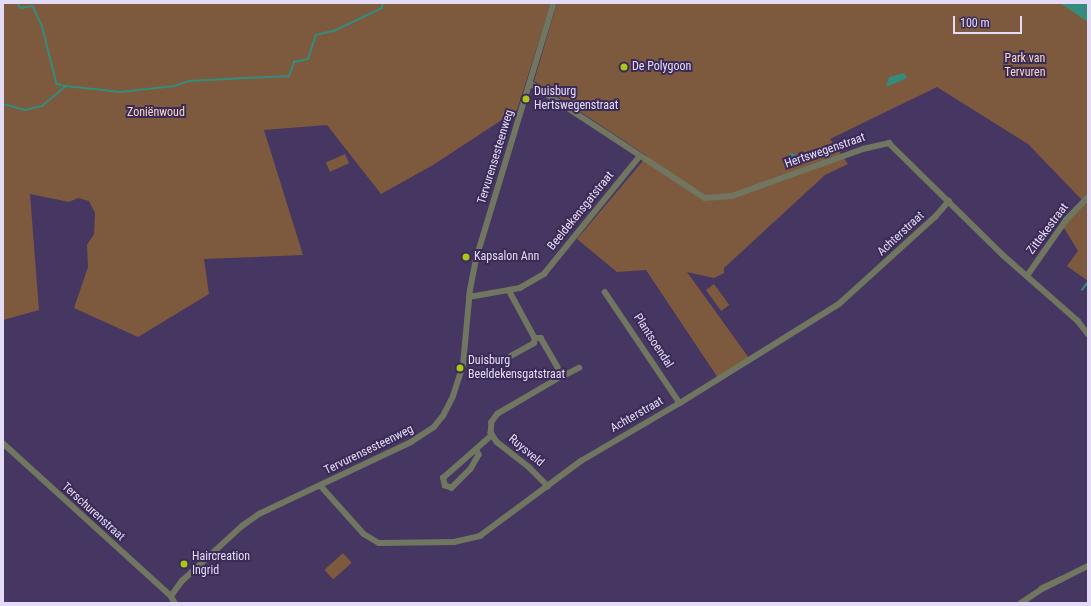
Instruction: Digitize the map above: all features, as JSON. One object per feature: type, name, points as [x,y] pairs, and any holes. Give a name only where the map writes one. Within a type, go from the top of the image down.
[{"type":"street","name":"Tervurensesteenweg","points":[[172,600],[182,581],[242,526],[259,514],[321,486],[411,442],[434,427],[443,416],[453,396],[463,365],[469,297],[476,259],[554,3]]},
{"type":"street","name":"Hertswegenstraat","points":[[530,83],[639,157],[705,198],[719,199],[887,142],[1027,276],[1078,321],[1088,334]]},
{"type":"street","name":"Beeldekensgatstraat","points":[[469,297],[509,290],[532,283],[544,274],[639,157]]},
{"type":"street","name":"Zittekestraat","points":[[1027,276],[1066,220],[1088,197]]},
{"type":"street","name":"Achterstraat","points":[[321,486],[364,534],[375,542],[387,544],[467,541],[491,530],[581,461],[680,403],[839,304],[935,217],[949,201]]},
{"type":"street","points":[[509,290],[535,338],[534,343],[511,356]]},
{"type":"street","name":"Plantsoendal","points":[[605,292],[680,403]]},
{"type":"street","points":[[535,338],[541,338],[563,376]]},
{"type":"street","name":"Ruysveld","points":[[548,486],[492,435],[491,425],[498,414],[579,368]]},
{"type":"street","points":[[477,450],[479,455],[471,469],[452,488],[445,486],[443,478],[463,458],[477,450],[492,435]]},
{"type":"street","name":"Terschurenstraat","points":[[3,443],[172,600]]},
{"type":"street","points":[[1021,603],[1042,589],[1088,566]]},
{"type":"green space","name":"Zoniënwoud","points":[[3,3],[551,3],[517,110],[433,165],[381,194],[327,125],[264,130],[303,255],[204,259],[209,294],[138,337],[74,308],[88,267],[87,245],[94,234],[95,213],[89,201],[78,198],[69,202],[30,194],[39,310],[3,320]]},
{"type":"green space","name":"Park van Tervuren","points":[[557,3],[1088,3],[1088,281],[1067,266],[1078,251],[1061,223],[1083,201],[1028,144],[937,87],[830,139],[848,164],[825,175],[724,268],[724,273],[714,278],[687,272],[749,358],[718,378],[646,270],[617,272],[577,239],[647,156],[534,81]]},
{"type":"green space","points":[[345,154],[349,163],[330,172],[326,163]]},
{"type":"green space","points":[[714,284],[729,305],[721,311],[706,290]]},
{"type":"green space","points":[[343,553],[352,563],[333,579],[324,570]]},
{"type":"shaded area","points":[[1060,3],[1088,3],[1088,22]]},
{"type":"shaded area","points":[[904,73],[907,78],[886,87],[889,77]]},
{"type":"shaded area","points":[[790,153],[801,156],[810,153],[813,157],[808,162],[790,166],[786,163]]},
{"type":"waterway","points":[[18,3],[21,8],[33,6],[42,25],[57,84],[66,86]]},
{"type":"waterway","points":[[3,104],[25,110],[42,106],[66,86],[121,92],[174,86],[189,81],[289,76],[294,62],[308,59],[316,35],[334,31],[382,8],[383,3]]},
{"type":"waterway","points":[[1082,290],[1088,282]]},
{"type":"place","name":"De Polygoon","points":[[624,67]]},
{"type":"place","name":"Duisburg Hertswegenstraat","points":[[526,99]]},
{"type":"place","name":"Kapsalon Ann","points":[[466,257]]},
{"type":"place","name":"Duisburg Beeldekensgatstraat","points":[[460,368]]},
{"type":"place","name":"Haircreation Ingrid","points":[[184,564]]}]
